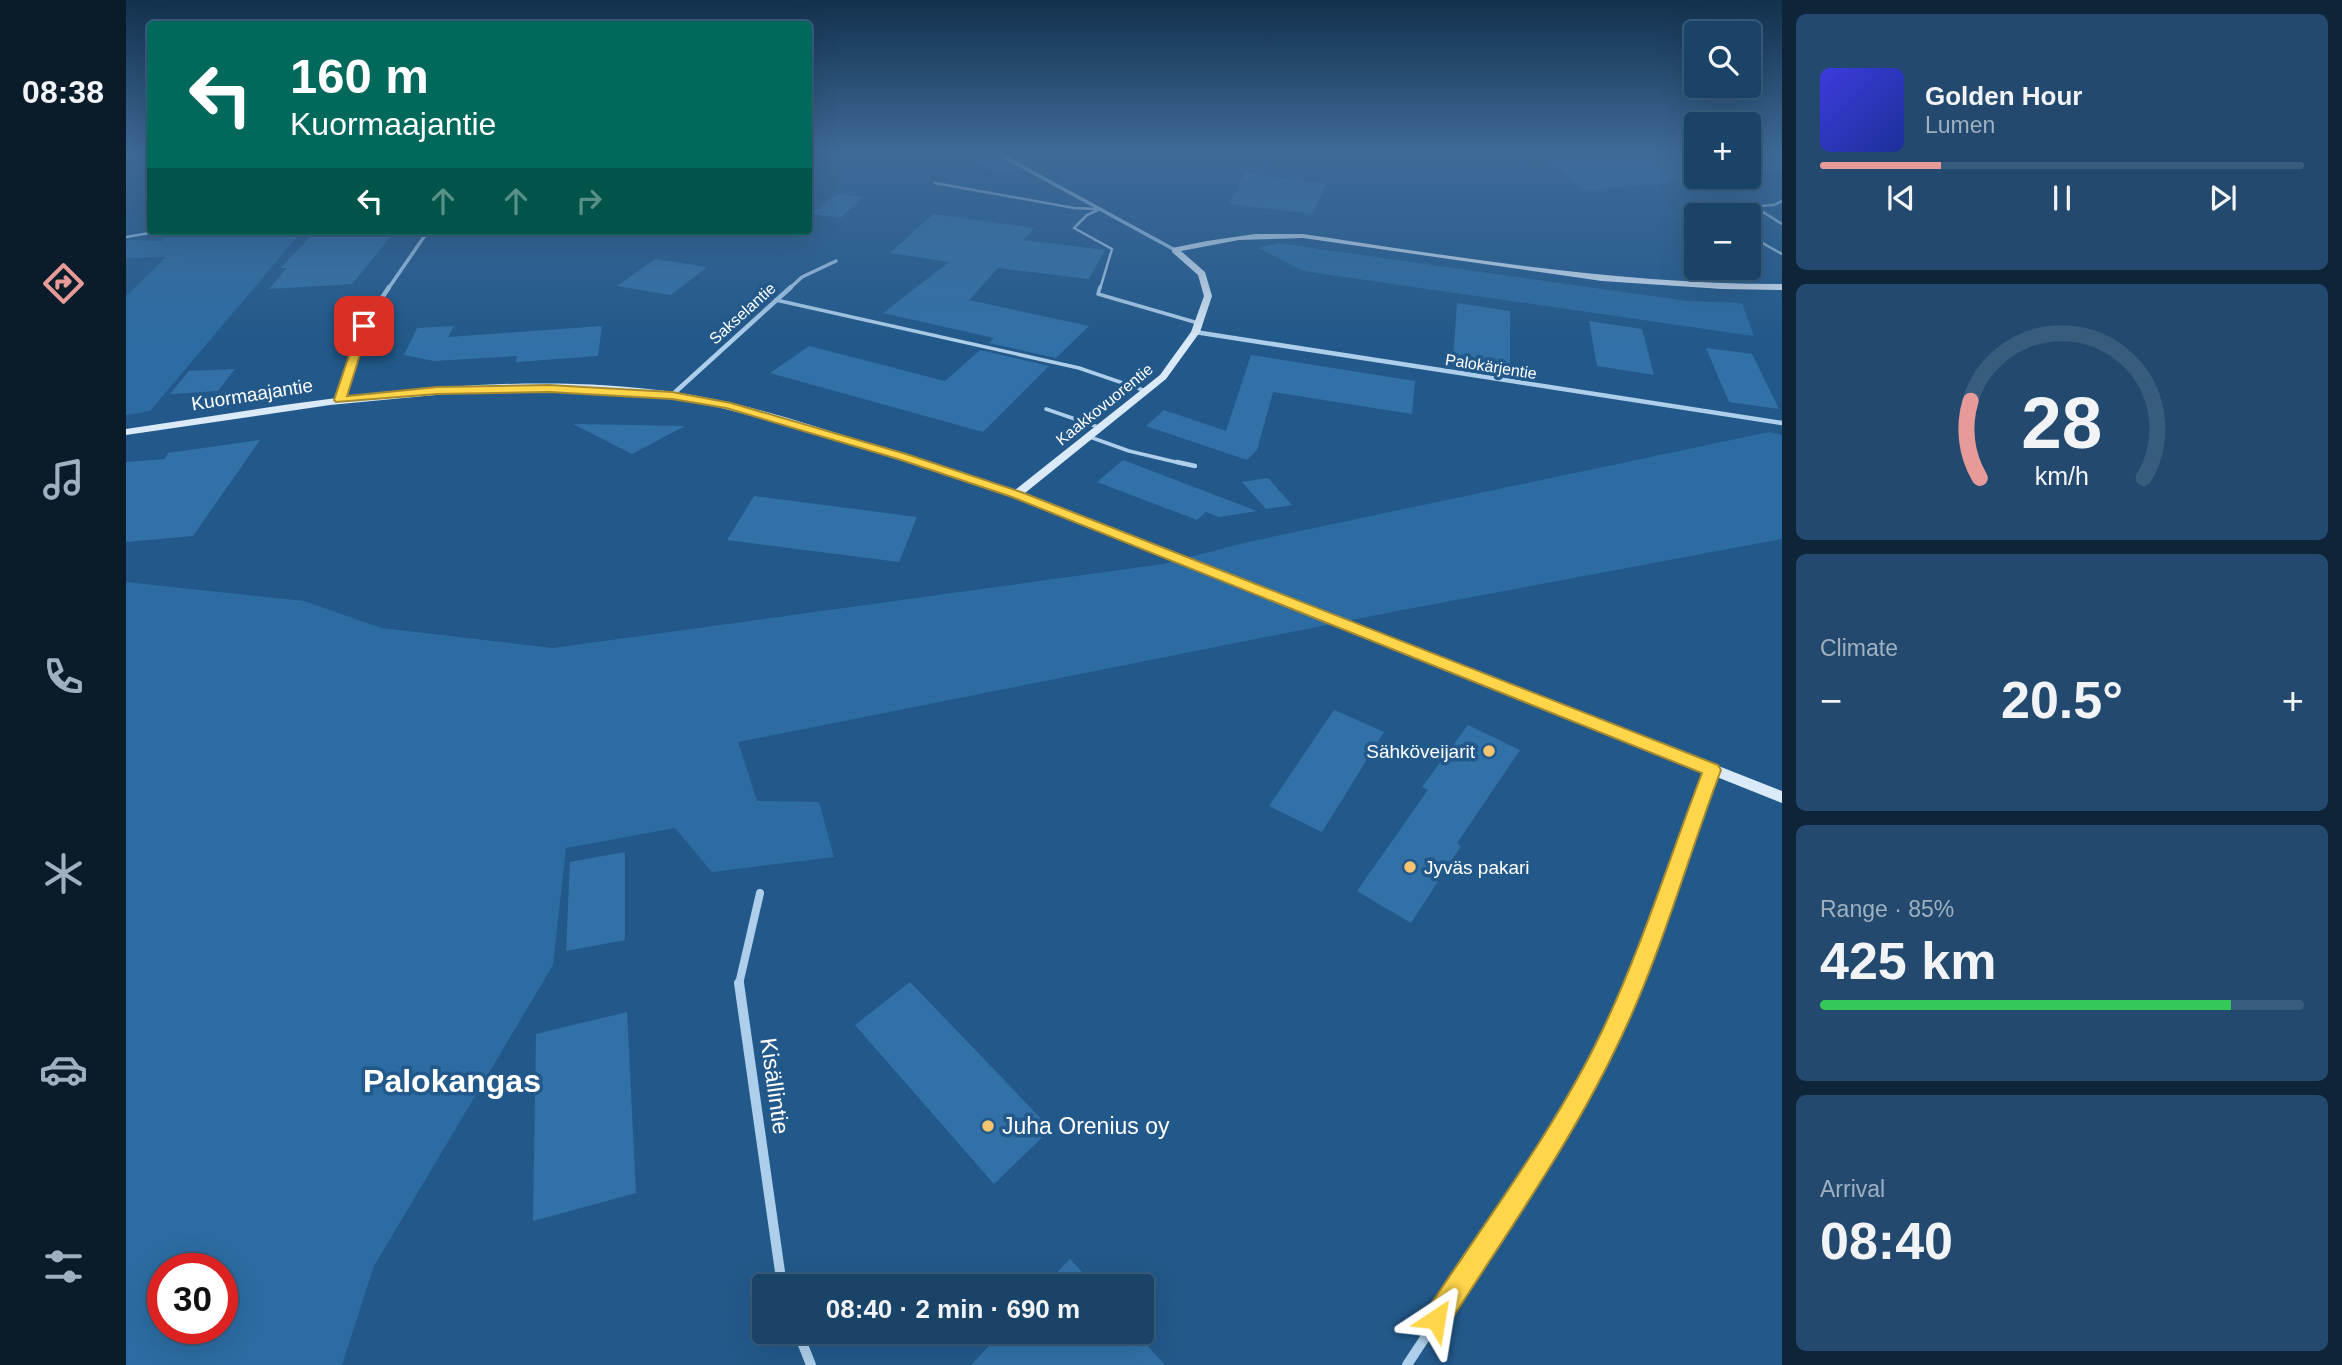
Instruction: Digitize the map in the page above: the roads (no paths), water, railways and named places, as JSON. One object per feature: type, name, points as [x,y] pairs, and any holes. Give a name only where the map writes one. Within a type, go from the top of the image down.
[{"type":"street","name":"Kaakkovuorentie","points":[[1017,495],[1163,377],[1197,328],[1208,296],[1202,274],[1175,250],[1112,217]]},
{"type":"street","points":[[1175,250],[1233,237],[1268,234],[1303,236],[1617,281],[1677,287],[1782,287]]},
{"type":"street","points":[[340,400],[364,326],[423,235]]},
{"type":"street","name":"Sakselantie","points":[[672,396],[802,277],[836,261]]},
{"type":"street","name":"Palokärjentie","points":[[1197,328],[1782,423]]},
{"type":"street","name":"Kuormaajantie","points":[[126,432],[340,400],[477,389],[600,390],[672,396],[727,405],[805,427],[1017,495],[1782,797]]},
{"type":"street","points":[[1407,1365],[1555,1136],[1609,1041],[1648,953],[1712,770]]},
{"type":"street","name":"Kisällintie","points":[[760,893],[738,979],[780,1274]]},
{"type":"street","points":[[803,1344],[811,1365]]},
{"type":"lane","points":[[1085,217],[1074,228],[1111,249],[1098,294],[1197,328]]},
{"type":"lane","points":[[126,237],[147,234]]},
{"type":"lane","points":[[1761,242],[1781,252]]},
{"type":"lane","points":[[776,300],[1079,368],[1146,391]]},
{"type":"lane","points":[[1046,408],[1101,428]]},
{"type":"lane","points":[[1090,437],[1129,451],[1195,466]]},
{"type":"place","name":"Sähköveijarit","points":[[1489,751]]},
{"type":"place","name":"Jyväs pakari","points":[[1410,867]]},
{"type":"place","name":"Juha Orenius oy","points":[[988,1126]]},
{"type":"district","name":"Palokangas","points":[[452,1081]]}]
